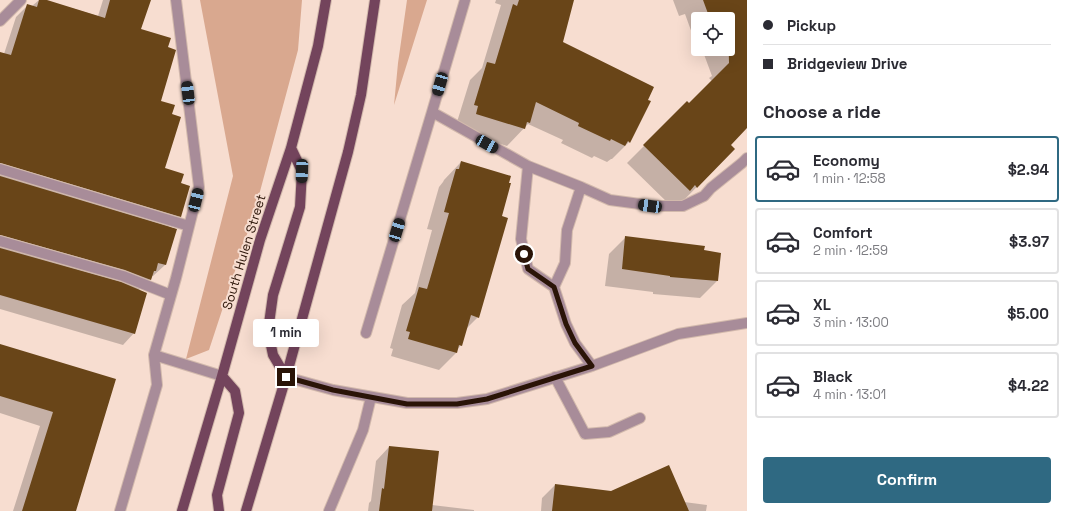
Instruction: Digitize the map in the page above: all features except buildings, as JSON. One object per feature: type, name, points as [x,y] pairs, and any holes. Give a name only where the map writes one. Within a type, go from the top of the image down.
[{"type":"main road","name":"South Hulen Street","points":[[182,511],[260,240],[291,148],[318,46],[326,0]]},
{"type":"main road","points":[[246,511],[286,377],[350,145],[362,96],[375,0]]},
{"type":"main road","points":[[286,377],[273,355],[268,331],[273,295],[300,207],[302,171],[291,148]]},
{"type":"main road","points":[[219,511],[217,495],[239,413],[234,391],[222,376]]},
{"type":"street","points":[[0,21],[21,0]]},
{"type":"street","points":[[120,511],[157,385],[154,355],[199,187],[176,0]]},
{"type":"street","points":[[366,333],[465,0]]},
{"type":"street","points":[[432,112],[528,166],[610,200],[650,206],[683,206],[704,196],[747,158]]},
{"type":"street","points":[[528,166],[521,239],[528,269],[554,287],[566,324],[575,343],[592,366]]},
{"type":"street","points":[[0,169],[189,226]]},
{"type":"street","points":[[554,287],[565,262],[567,230],[581,187]]},
{"type":"street","points":[[0,241],[123,276],[171,295]]},
{"type":"street","points":[[286,377],[333,390],[407,404],[457,404],[487,399],[592,366],[678,334],[747,323]]},
{"type":"street","points":[[154,355],[222,376]]},
{"type":"street","points":[[555,377],[584,434],[609,432],[640,418]]},
{"type":"street","points":[[329,511],[363,430],[371,397]]},
{"type":"shaded area","points":[[200,0],[302,0],[298,50],[255,210],[209,350],[186,359],[233,176]]},
{"type":"shaded area","points":[[407,0],[427,0],[394,105],[398,63]]},
{"type":"route","points":[[286,377],[333,390],[407,404],[457,404],[487,399],[592,366],[575,343],[566,324],[554,287],[528,269],[524,254]]}]
